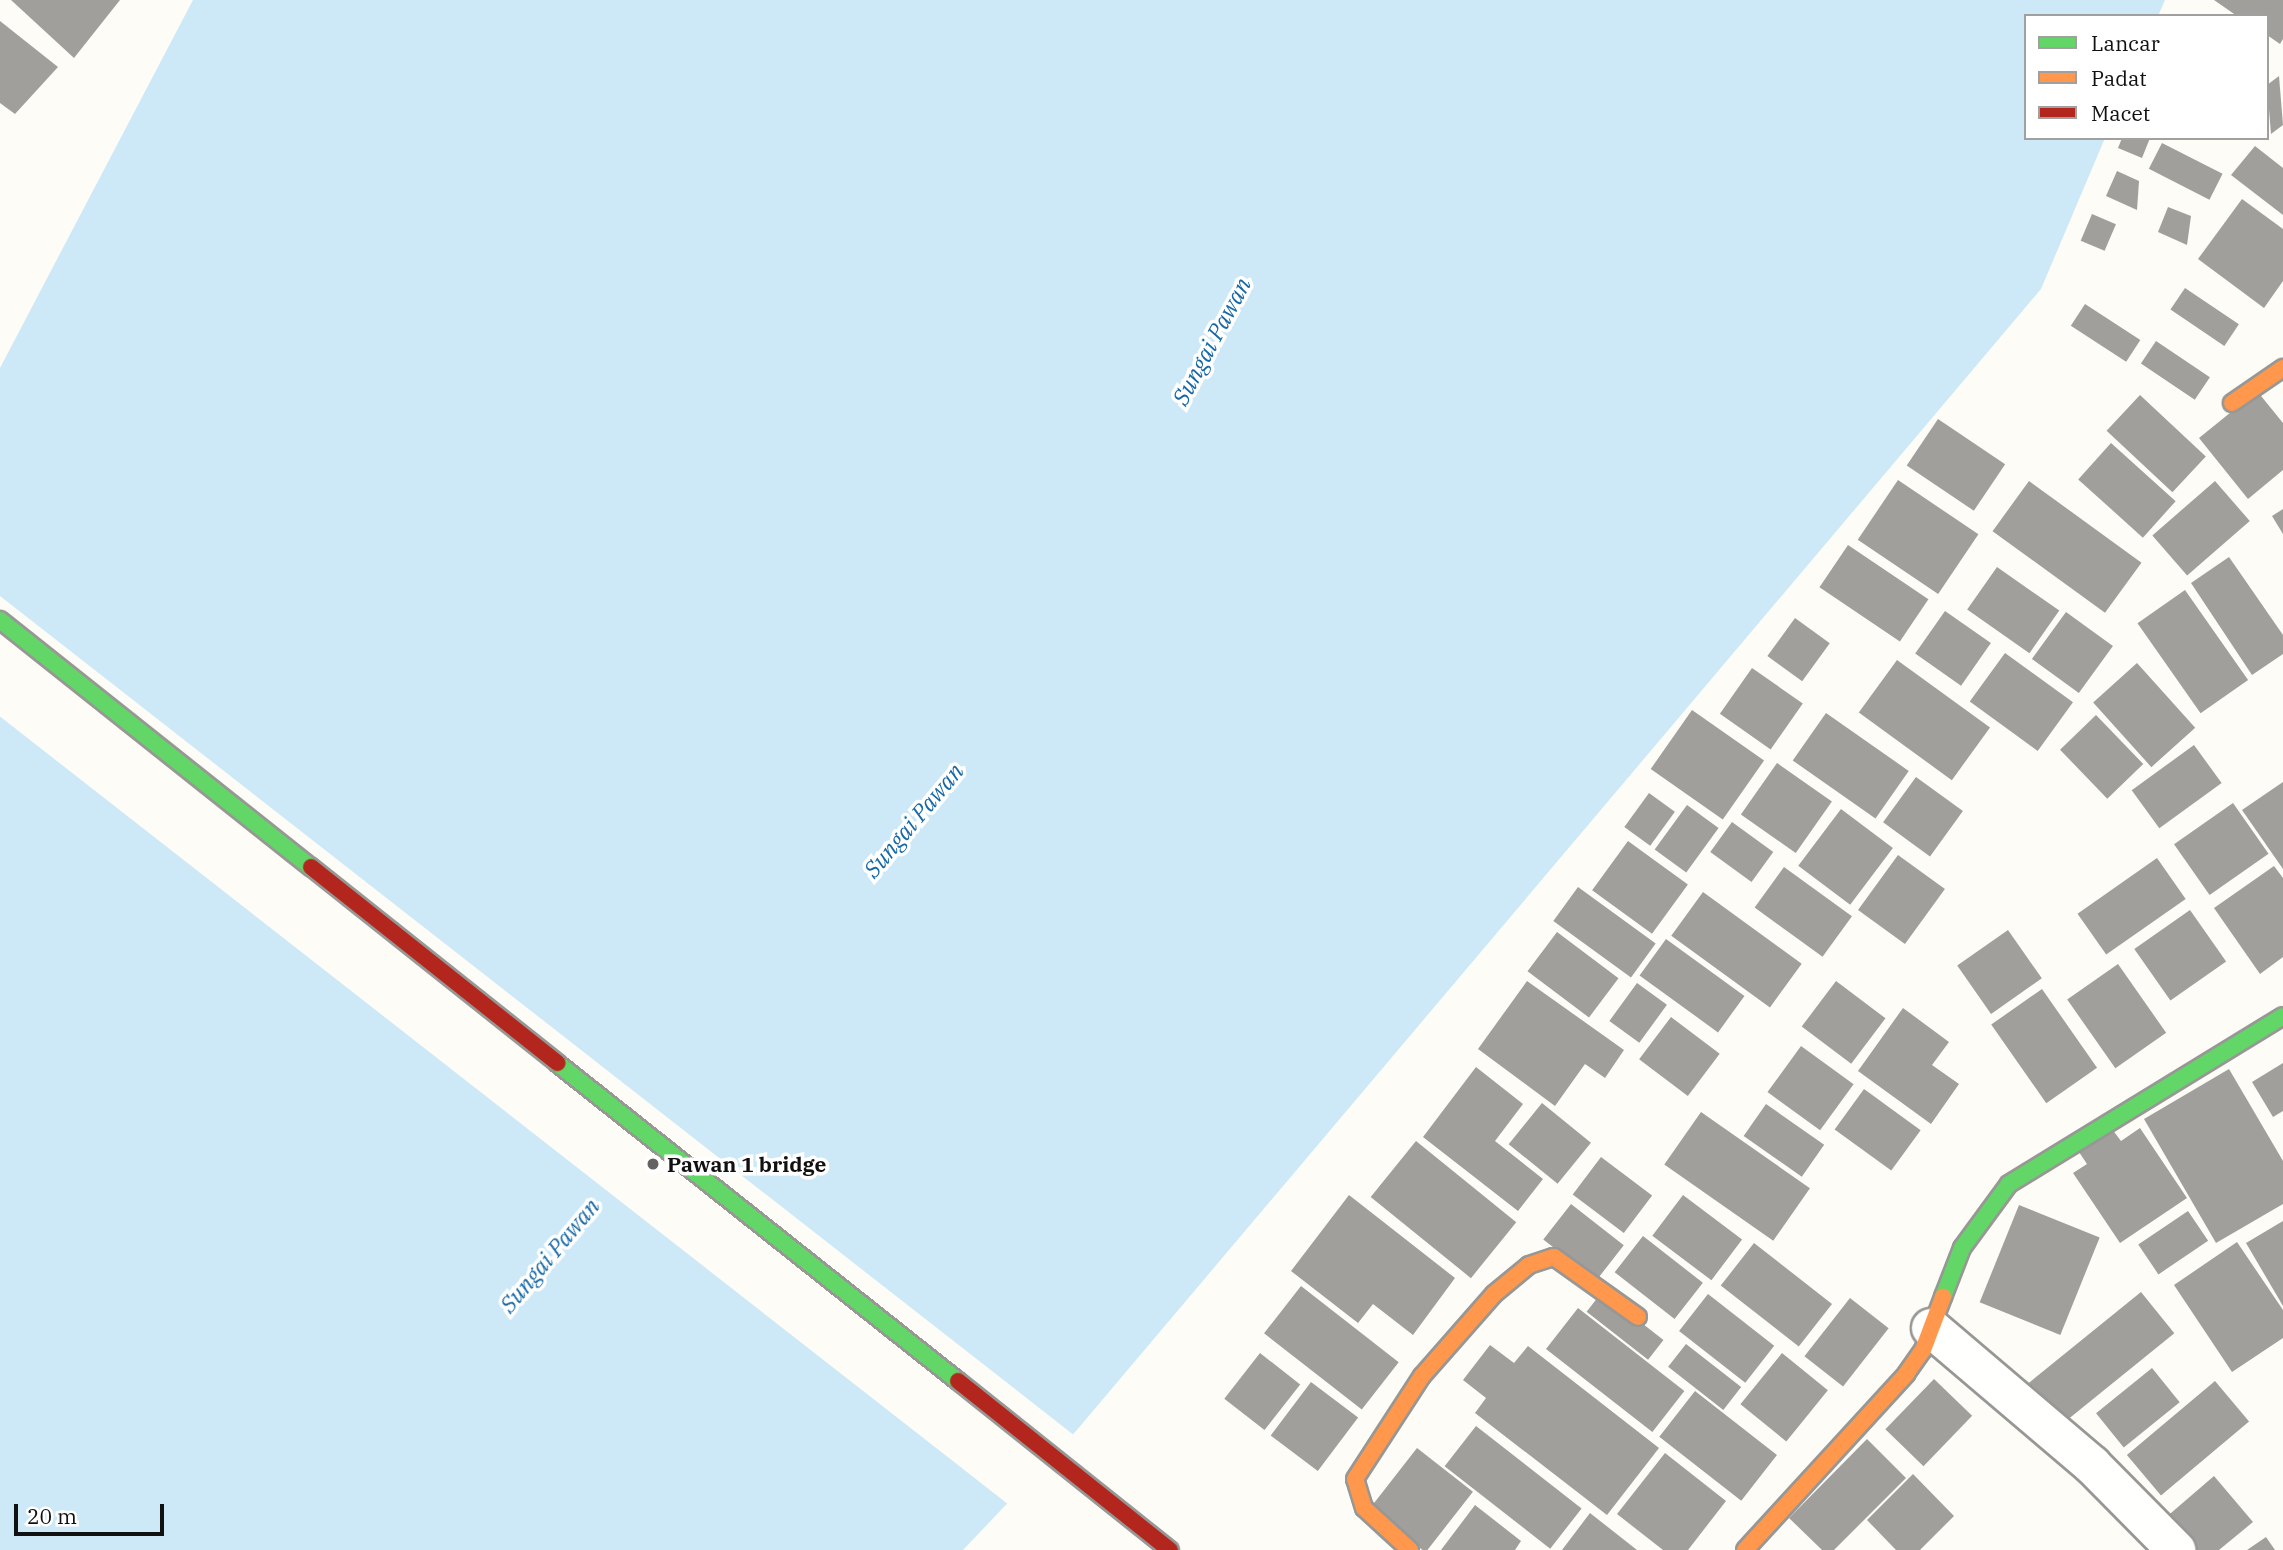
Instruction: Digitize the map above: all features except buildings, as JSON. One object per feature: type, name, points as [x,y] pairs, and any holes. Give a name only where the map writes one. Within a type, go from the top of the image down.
[{"type":"main road","points":[[2232,403],[2283,368]]},
{"type":"main road","points":[[0,620],[1170,1550]]},
{"type":"main road","points":[[1745,1550],[1906,1374],[1931,1328],[1962,1248],[1979,1217],[2009,1184],[2283,1016]]},
{"type":"main road","points":[[1410,1550],[1364,1508],[1355,1479],[1422,1376],[1466,1323],[1529,1265],[1553,1257],[1568,1262],[1638,1317]]},
{"type":"street","points":[[1931,1328],[2092,1465],[2176,1550]]},
{"type":"water","name":"Sungai Pawan","points":[[193,0],[2165,0],[2159,14],[2024,14],[2024,140],[2104,140],[2041,289],[1076,1431],[963,1550],[0,1550],[0,368]]},
{"type":"pier","points":[[0,596],[1076,1436],[1017,1511],[0,717]]},
{"type":"traffic: fast","points":[[0,620],[311,867]]},
{"type":"traffic: fast","points":[[1943,1297],[1962,1248],[2009,1184],[2283,1016]]},
{"type":"traffic: fast","points":[[557,1063],[958,1381]]},
{"type":"traffic: slow","points":[[2232,403],[2283,368]]},
{"type":"traffic: slow","points":[[1410,1550],[1364,1508],[1355,1479],[1422,1376],[1494,1294],[1529,1265],[1554,1257],[1638,1317]]},
{"type":"traffic: slow","points":[[1745,1550],[1906,1374],[1923,1350],[1943,1297]]},
{"type":"traffic: jam","points":[[311,867],[557,1063]]},
{"type":"traffic: jam","points":[[958,1381],[1170,1550]]},
{"type":"place","name":"Pawan 1 bridge","points":[[653,1164]]}]
